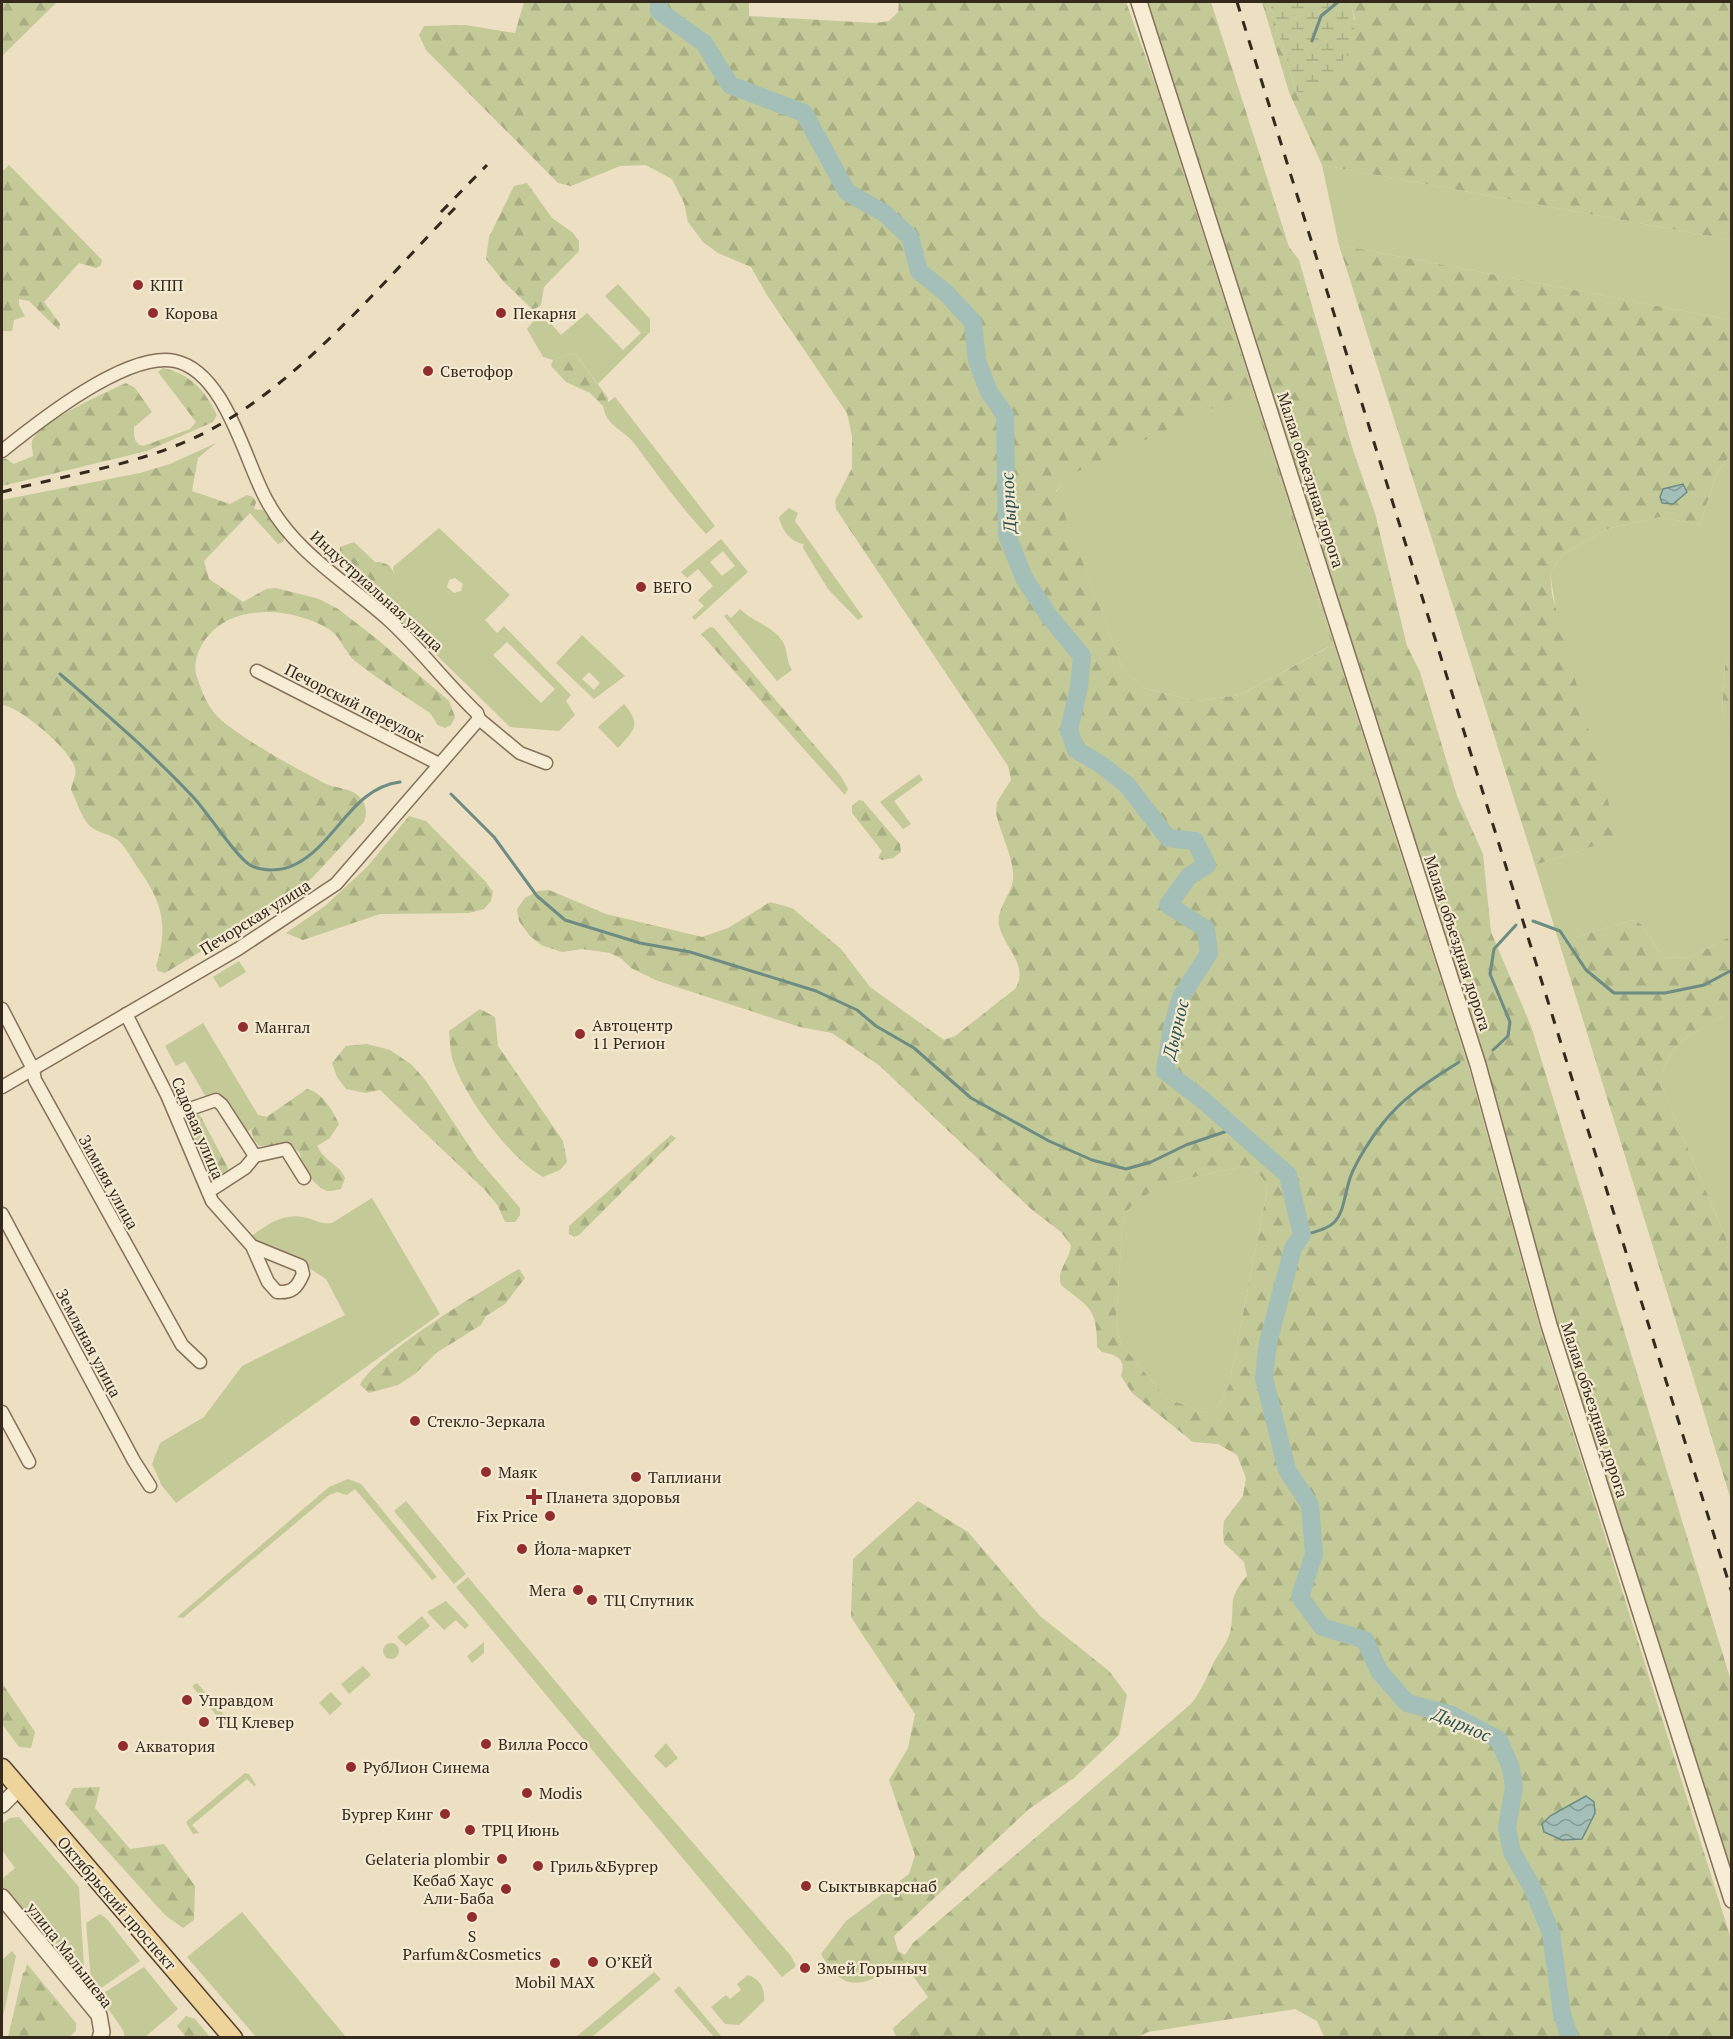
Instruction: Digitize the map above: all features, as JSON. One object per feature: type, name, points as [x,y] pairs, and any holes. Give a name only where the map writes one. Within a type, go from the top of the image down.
[{"type":"main road","name":"Октябрьский проспект","points":[[2,1768],[233,2037]]},
{"type":"street","name":"Малая объездная дорога","points":[[1139,2],[1475,1054],[1549,1325],[1731,1900]]},
{"type":"street","name":"Индустриальная улица","points":[[2,451],[63,403],[127,371],[160,359],[185,364],[205,381],[230,418],[266,500],[278,519],[324,569],[388,619],[424,654],[478,716]]},
{"type":"street","name":"Печорский переулок","points":[[257,671],[439,764]]},
{"type":"street","points":[[478,716],[520,753],[546,763]]},
{"type":"street","name":"Печорская улица","points":[[2,1087],[238,949],[336,884],[478,716]]},
{"type":"street","name":"Зимняя улица","points":[[2,1009],[33,1069],[35,1080],[146,1285],[182,1345],[200,1362]]},
{"type":"street","name":"Садовая улица","points":[[126,1014],[175,1114],[212,1201],[252,1246]]},
{"type":"street","points":[[175,1114],[216,1100],[222,1105],[255,1156]]},
{"type":"street","points":[[208,1192],[245,1168],[255,1156],[286,1149],[304,1178]]},
{"type":"street","name":"Земляная улица","points":[[2,1214],[134,1461],[150,1486]]},
{"type":"street","points":[[2,1412],[29,1462]]},
{"type":"street","points":[[2,1805],[20,1788]]},
{"type":"street","name":"улица Малышева","points":[[2,1897],[99,2016],[102,2032],[100,2037]]},
{"type":"green space","points":[[2,2],[57,2],[2,56]]},
{"type":"green space","points":[[524,2],[749,2],[749,16],[875,23],[889,21],[898,12],[899,2],[1126,2],[1156,86],[1469,1068],[1540,1328],[1731,1939],[1731,2037],[1324,2037],[1317,2021],[1295,2009],[1148,2032],[1138,2037],[896,2037],[893,2028],[928,1997],[913,1976],[908,1962],[870,1980],[850,1982],[840,1978],[821,1954],[846,1921],[909,1874],[915,1855],[889,1780],[908,1748],[915,1714],[851,1617],[853,1559],[918,1501],[968,1532],[1040,1616],[1109,1671],[1127,1695],[1119,1735],[1074,1778],[1029,1809],[894,1936],[898,1951],[905,1955],[913,1943],[1192,1703],[1228,1639],[1234,1596],[1247,1576],[1244,1562],[1224,1543],[1223,1532],[1224,1521],[1243,1496],[1246,1478],[1237,1455],[1218,1444],[1193,1442],[1132,1393],[1121,1376],[1123,1365],[1119,1358],[1102,1352],[1097,1347],[1097,1334],[1090,1310],[1061,1285],[1060,1275],[1071,1245],[1061,1232],[1031,1209],[880,1066],[832,1033],[800,1027],[658,981],[631,968],[622,959],[610,953],[582,949],[562,952],[541,945],[529,935],[519,921],[517,909],[525,898],[538,891],[549,890],[606,914],[702,937],[728,928],[770,902],[792,908],[841,949],[870,987],[944,1040],[955,1036],[1015,989],[1020,973],[1003,937],[999,921],[1013,880],[1010,857],[996,813],[997,802],[1011,780],[1008,766],[836,509],[835,501],[852,468],[852,436],[847,413],[767,295],[751,267],[718,253],[703,242],[688,222],[684,203],[672,179],[646,165],[620,166],[571,186],[558,183],[426,50],[419,35],[424,26],[465,25],[515,33]],"holes":[[[1251,390],[1333,648],[1329,647],[1240,695],[1196,701],[1144,688],[1123,669],[1056,491],[1068,476]],[[1244,1166],[1260,1175],[1267,1191],[1229,1385],[1220,1404],[1205,1413],[1166,1398],[1121,1344],[1116,1322],[1123,1216],[1147,1194],[1162,1187],[1178,1181]]]},
{"type":"green space","points":[[1146,2],[1211,2],[1289,247],[1299,260],[1353,450],[1375,513],[1407,646],[1420,672],[1457,796],[1483,854],[1491,932],[1531,1026],[1731,1681],[1731,1875],[1557,1323],[1486,1063],[1354,661]]},
{"type":"green space","points":[[1262,2],[1269,2],[1296,91],[1301,93],[1355,19],[1350,2],[1731,2],[1731,240],[1322,165],[1289,92]]},
{"type":"green space","points":[[1269,2],[1350,2],[1354,18],[1351,46],[1345,57],[1327,77],[1301,94],[1296,91]]},
{"type":"green space","points":[[9,165],[102,260],[101,265],[96,268],[79,263],[44,302],[60,324],[59,330],[29,301],[19,299],[19,305],[25,316],[14,320],[12,331],[2,331],[2,172]]},
{"type":"green space","points":[[1322,165],[1731,240],[1731,320],[1339,245]]},
{"type":"green space","points":[[527,183],[552,218],[572,232],[579,241],[579,251],[544,287],[541,305],[533,310],[503,281],[486,259],[489,237],[514,186]]},
{"type":"green space","points":[[1339,245],[1731,320],[1731,454],[1716,475],[1700,525],[1660,517],[1607,529],[1563,554],[1550,573],[1552,594],[1615,827],[1613,836],[1594,846],[1535,865]]},
{"type":"green space","points":[[618,284],[650,319],[650,332],[598,384],[576,355],[571,353],[553,360],[543,357],[527,329],[541,312],[561,335],[587,313],[623,350],[641,333],[605,296]]},
{"type":"green space","points":[[571,353],[576,355],[608,398],[608,404],[603,406],[590,393],[566,382],[551,366],[553,360]]},
{"type":"green space","points":[[163,368],[181,374],[196,384],[217,415],[213,422],[147,451],[2,486],[2,460],[5,458],[14,464],[33,456],[32,442],[36,434],[46,426],[58,417],[126,383],[135,388],[152,412],[134,427],[137,443],[143,446],[190,429],[196,422],[158,372]]},
{"type":"green space","points":[[1251,389],[1333,648],[1328,647],[1240,695],[1196,701],[1144,688],[1123,669],[1056,492],[1067,476]]},
{"type":"green space","points":[[615,397],[715,526],[706,534],[677,501],[630,438],[611,423],[603,406]]},
{"type":"green space","points":[[216,443],[198,458],[192,491],[230,504],[247,495],[253,497],[256,502],[254,509],[263,510],[285,537],[283,542],[278,544],[250,513],[204,561],[209,579],[243,602],[266,589],[276,588],[319,599],[338,609],[449,701],[455,717],[451,725],[445,728],[438,725],[430,713],[355,661],[334,633],[301,617],[284,613],[250,613],[220,625],[202,645],[195,666],[203,693],[214,713],[240,734],[285,762],[326,784],[356,794],[364,803],[366,814],[364,822],[312,878],[277,906],[165,973],[158,971],[156,966],[162,938],[161,914],[146,880],[119,841],[94,829],[85,820],[71,790],[75,768],[55,740],[20,713],[2,705],[2,500],[140,473],[170,464]]},
{"type":"green space","points":[[1731,454],[1732,641],[1725,666],[1722,713],[1732,737],[1731,936],[1689,958],[1663,957],[1641,924],[1633,920],[1559,942],[1535,865],[1594,846],[1550,573],[1563,554],[1607,529],[1660,517],[1700,525],[1716,475]]},
{"type":"green space","points":[[789,508],[798,513],[795,521],[863,617],[858,620],[828,589],[803,548],[804,544],[795,541],[785,531],[779,517]]},
{"type":"green space","points":[[439,528],[510,595],[485,620],[497,633],[504,626],[571,695],[566,701],[575,715],[559,731],[510,727],[366,586],[375,588],[394,574],[393,567]],"holes":[[[455,578],[463,584],[461,591],[454,593],[447,587],[449,580]],[[507,642],[555,689],[541,703],[493,655]]]},
{"type":"green space","points":[[721,539],[748,572],[695,620],[692,617],[704,606],[698,600],[713,586],[698,569],[687,578],[681,572]],"holes":[[[723,551],[735,566],[722,576],[710,562]]]},
{"type":"green space","points":[[354,542],[375,562],[384,563],[391,568],[394,574],[386,582],[379,586],[366,583],[340,557],[340,547]]},
{"type":"green space","points":[[740,609],[774,632],[783,642],[792,670],[777,681],[724,616],[727,614],[731,618]]},
{"type":"green space","points":[[710,627],[714,628],[840,775],[848,789],[845,795],[701,634]]},
{"type":"green space","points":[[582,635],[625,676],[594,699],[556,663]],"holes":[[[589,672],[600,683],[594,690],[582,679]]]},
{"type":"green space","points":[[1731,641],[1732,737],[1722,713],[1725,666]]},
{"type":"green space","points":[[624,704],[633,717],[634,727],[618,748],[598,727]]},
{"type":"green space","points":[[919,774],[923,780],[894,801],[911,824],[903,829],[880,802]]},
{"type":"green space","points":[[859,800],[863,801],[900,844],[901,852],[893,858],[882,860],[878,858],[882,851],[852,813],[852,806]]},
{"type":"green space","points":[[409,816],[426,821],[486,882],[493,892],[491,901],[484,909],[469,913],[380,914],[303,940],[286,933],[325,906],[367,867]]},
{"type":"green space","points":[[1633,920],[1641,924],[1663,957],[1689,958],[1731,936],[1731,1012],[1694,1032],[1676,1047],[1664,1069],[1661,1085],[1731,1250],[1731,1500],[1559,942]]},
{"type":"green space","points":[[239,961],[246,972],[220,988],[213,977]]},
{"type":"green space","points":[[480,1009],[495,1017],[498,1046],[563,1141],[567,1162],[560,1170],[543,1177],[516,1156],[479,1110],[460,1079],[452,1056],[449,1031]]},
{"type":"green space","points":[[1731,1012],[1731,1250],[1661,1085],[1664,1069],[1676,1047],[1694,1032]]},
{"type":"green space","points":[[203,1023],[258,1115],[268,1117],[244,1134],[206,1097],[185,1061],[176,1066],[165,1046]]},
{"type":"green space","points":[[367,1044],[390,1050],[412,1065],[426,1081],[477,1158],[520,1208],[520,1215],[515,1222],[505,1222],[498,1206],[485,1190],[380,1090],[366,1093],[346,1089],[337,1077],[332,1063],[346,1046]]},
{"type":"green space","points":[[307,1089],[322,1098],[339,1124],[330,1138],[317,1146],[343,1174],[345,1178],[341,1189],[327,1191],[319,1186],[305,1168],[300,1153],[289,1144],[259,1146],[254,1140],[251,1130],[258,1123]]},
{"type":"green space","points":[[195,1112],[201,1117],[228,1168],[227,1174],[214,1182],[200,1159],[189,1132],[186,1115]]},
{"type":"green space","points":[[671,1135],[676,1138],[579,1235],[574,1237],[569,1234],[569,1226]]},
{"type":"green space","points":[[1244,1166],[1260,1175],[1267,1191],[1229,1385],[1220,1404],[1205,1413],[1166,1398],[1121,1344],[1116,1322],[1123,1215],[1134,1203],[1162,1187],[1178,1181]]},
{"type":"green space","points":[[372,1198],[440,1314],[176,1503],[162,1486],[152,1464],[160,1443],[204,1417],[242,1366],[345,1315],[326,1279],[303,1264],[252,1240],[253,1235],[270,1223],[296,1216],[321,1223],[332,1223]]},
{"type":"green space","points":[[519,1269],[525,1278],[505,1304],[486,1316],[481,1325],[436,1353],[415,1374],[398,1385],[369,1393],[360,1385],[369,1372],[408,1340]]},
{"type":"green space","points":[[348,1479],[361,1484],[437,1577],[432,1580],[355,1489],[347,1495],[337,1492],[329,1495],[183,1618],[177,1617],[329,1487]]},
{"type":"green space","points":[[406,1501],[466,1574],[454,1584],[394,1511]]},
{"type":"green space","points":[[468,1577],[628,1768],[791,1956],[796,1966],[782,1977],[456,1587]]},
{"type":"green space","points":[[446,1601],[469,1625],[465,1629],[456,1620],[444,1630],[427,1612]]},
{"type":"green space","points":[[422,1616],[430,1626],[406,1646],[397,1637]]},
{"type":"green space","points":[[484,1642],[484,1653],[472,1663],[467,1656]]},
{"type":"green space","points":[[391,1643],[397,1645],[399,1651],[397,1657],[391,1659],[385,1657],[383,1651],[385,1645]]},
{"type":"green space","points":[[363,1666],[371,1675],[349,1694],[341,1684]]},
{"type":"green space","points":[[2,1683],[35,1732],[31,1748],[19,1747],[2,1724]]},
{"type":"green space","points":[[197,1683],[232,1724],[227,1728],[192,1686]]},
{"type":"green space","points":[[331,1692],[342,1704],[330,1715],[319,1703]]},
{"type":"green space","points":[[666,1743],[678,1758],[666,1768],[654,1756]]},
{"type":"green space","points":[[245,1773],[249,1774],[256,1785],[254,1786],[247,1779],[192,1825],[199,1833],[193,1834],[186,1822]]},
{"type":"green space","points":[[100,1787],[95,1808],[130,1849],[164,1844],[195,1886],[194,1920],[183,1928],[165,1915],[65,1804],[73,1788]]},
{"type":"green space","points":[[19,1817],[79,1887],[85,1983],[2,1887],[2,1879],[15,1868],[2,1850],[2,1824],[10,1818]]},
{"type":"green space","points":[[242,1912],[346,2037],[256,2037],[187,1957]]},
{"type":"green space","points":[[100,1914],[107,1919],[140,1961],[97,1991],[91,1980],[86,1923]]},
{"type":"green space","points":[[12,1951],[16,1956],[2,2021],[2,1960]]},
{"type":"green space","points":[[27,1964],[76,2023],[76,2031],[69,2037],[8,2038]]},
{"type":"green space","points":[[144,1967],[178,2009],[145,2037],[125,2037],[123,2030],[99,1996]]},
{"type":"green space","points":[[27,1971],[33,1973],[63,2012],[32,2037],[8,2037],[23,1973]]},
{"type":"green space","points":[[654,1972],[661,1979],[592,2037],[576,2037]]},
{"type":"green space","points":[[748,1975],[761,1985],[764,2001],[739,2025],[725,2024],[711,2007],[726,1995],[730,1999],[741,1990],[737,1984]]},
{"type":"green space","points":[[679,1986],[722,2037],[714,2037],[674,1991]]},
{"type":"green space","points":[[186,2016],[195,2019],[210,2037],[186,2037],[177,2026]]},
{"type":"water","points":[[1683,484],[1687,492],[1673,504],[1662,503],[1660,497],[1663,489]]},
{"type":"water","points":[[1586,1796],[1594,1802],[1595,1813],[1582,1839],[1562,1840],[1544,1832],[1542,1824],[1550,1816]]},
{"type":"waterway","name":"Дырнос","points":[[659,2],[659,11],[704,43],[730,85],[804,113],[847,192],[884,213],[910,237],[919,271],[946,293],[973,322],[977,361],[989,392],[1005,415],[1007,535],[1024,578],[1049,616],[1082,656],[1079,687],[1069,730],[1076,750],[1099,763],[1127,785],[1168,838],[1195,841],[1207,865],[1189,876],[1168,905],[1206,929],[1209,953],[1181,997],[1172,1028],[1165,1071],[1203,1100],[1288,1175],[1302,1235],[1293,1248],[1268,1343],[1264,1378],[1287,1470],[1310,1505],[1314,1554],[1300,1597],[1322,1627],[1365,1640],[1379,1671],[1407,1703],[1452,1715],[1499,1740],[1511,1768],[1514,1787],[1507,1828],[1512,1852],[1533,1889],[1551,1933],[1562,2014],[1570,2038]]},
{"type":"waterway","points":[[1312,41],[1321,16],[1338,2]]},
{"type":"waterway","points":[[60,674],[162,765],[194,798],[237,853],[250,865],[260,869],[284,869],[309,856],[369,795],[383,786],[400,782]]},
{"type":"waterway","points":[[451,794],[494,837],[537,896],[565,920],[640,943],[690,952],[816,991],[857,1010],[876,1026],[914,1048],[971,1098],[1049,1141],[1092,1160],[1126,1169],[1151,1162],[1186,1145],[1233,1129]]},
{"type":"waterway","points":[[1533,921],[1560,931],[1586,970],[1614,993],[1665,993],[1704,985],[1732,970]]},
{"type":"waterway","points":[[1493,1050],[1508,1036],[1510,1022],[1490,974],[1494,949],[1516,925]]},
{"type":"waterway","points":[[1302,1235],[1327,1228],[1334,1223],[1342,1210],[1356,1164],[1391,1113],[1418,1089],[1459,1062]]},
{"type":"railway","points":[[1237,2],[1732,1593]]},
{"type":"railway","points":[[441,212],[487,165]]},
{"type":"railway","points":[[2,492],[147,456],[194,438],[231,418],[266,394],[300,366],[365,303],[455,208]]},
{"type":"place","name":"КПП","points":[[138,285]]},
{"type":"place","name":"Корова","points":[[153,313]]},
{"type":"place","name":"Пекарня","points":[[501,313]]},
{"type":"place","name":"Светофор","points":[[428,371]]},
{"type":"place","name":"ВЕГО","points":[[641,587]]},
{"type":"place","name":"Мангал","points":[[243,1027]]},
{"type":"place","name":"Автоцентр 11 Регион","points":[[580,1034]]},
{"type":"place","name":"Стекло-Зеркала","points":[[415,1421]]},
{"type":"place","name":"Маяк","points":[[486,1472]]},
{"type":"place","name":"Таплиани","points":[[636,1477]]},
{"type":"place","name":"Планета здоровья","points":[[534,1497]]},
{"type":"place","name":"Fix Price","points":[[550,1516]]},
{"type":"place","name":"Йола-маркет","points":[[522,1549]]},
{"type":"place","name":"Мега","points":[[578,1590]]},
{"type":"place","name":"ТЦ Спутник","points":[[592,1600]]},
{"type":"place","name":"Управдом","points":[[187,1700]]},
{"type":"place","name":"ТЦ Клевер","points":[[204,1722]]},
{"type":"place","name":"Вилла Россо","points":[[486,1744]]},
{"type":"place","name":"Акватория","points":[[123,1746]]},
{"type":"place","name":"РубЛион Синема","points":[[351,1767]]},
{"type":"place","name":"Modis","points":[[527,1793]]},
{"type":"place","name":"Бургер Кинг","points":[[445,1814]]},
{"type":"place","name":"ТРЦ Июнь","points":[[470,1830]]},
{"type":"place","name":"Gelateria plombir","points":[[502,1859]]},
{"type":"place","name":"Гриль&Бургер","points":[[538,1866]]},
{"type":"place","name":"Сыктывкарснаб","points":[[806,1886]]},
{"type":"place","name":"Кебаб Хаус Али-Баба","points":[[506,1889]]},
{"type":"place","name":"S Parfum&Cosmetics","points":[[472,1917]]},
{"type":"place","name":"О’КЕЙ","points":[[593,1962]]},
{"type":"place","name":"Mobil MAX","points":[[555,1963]]},
{"type":"place","name":"Змей Горыныч","points":[[805,1968]]}]
